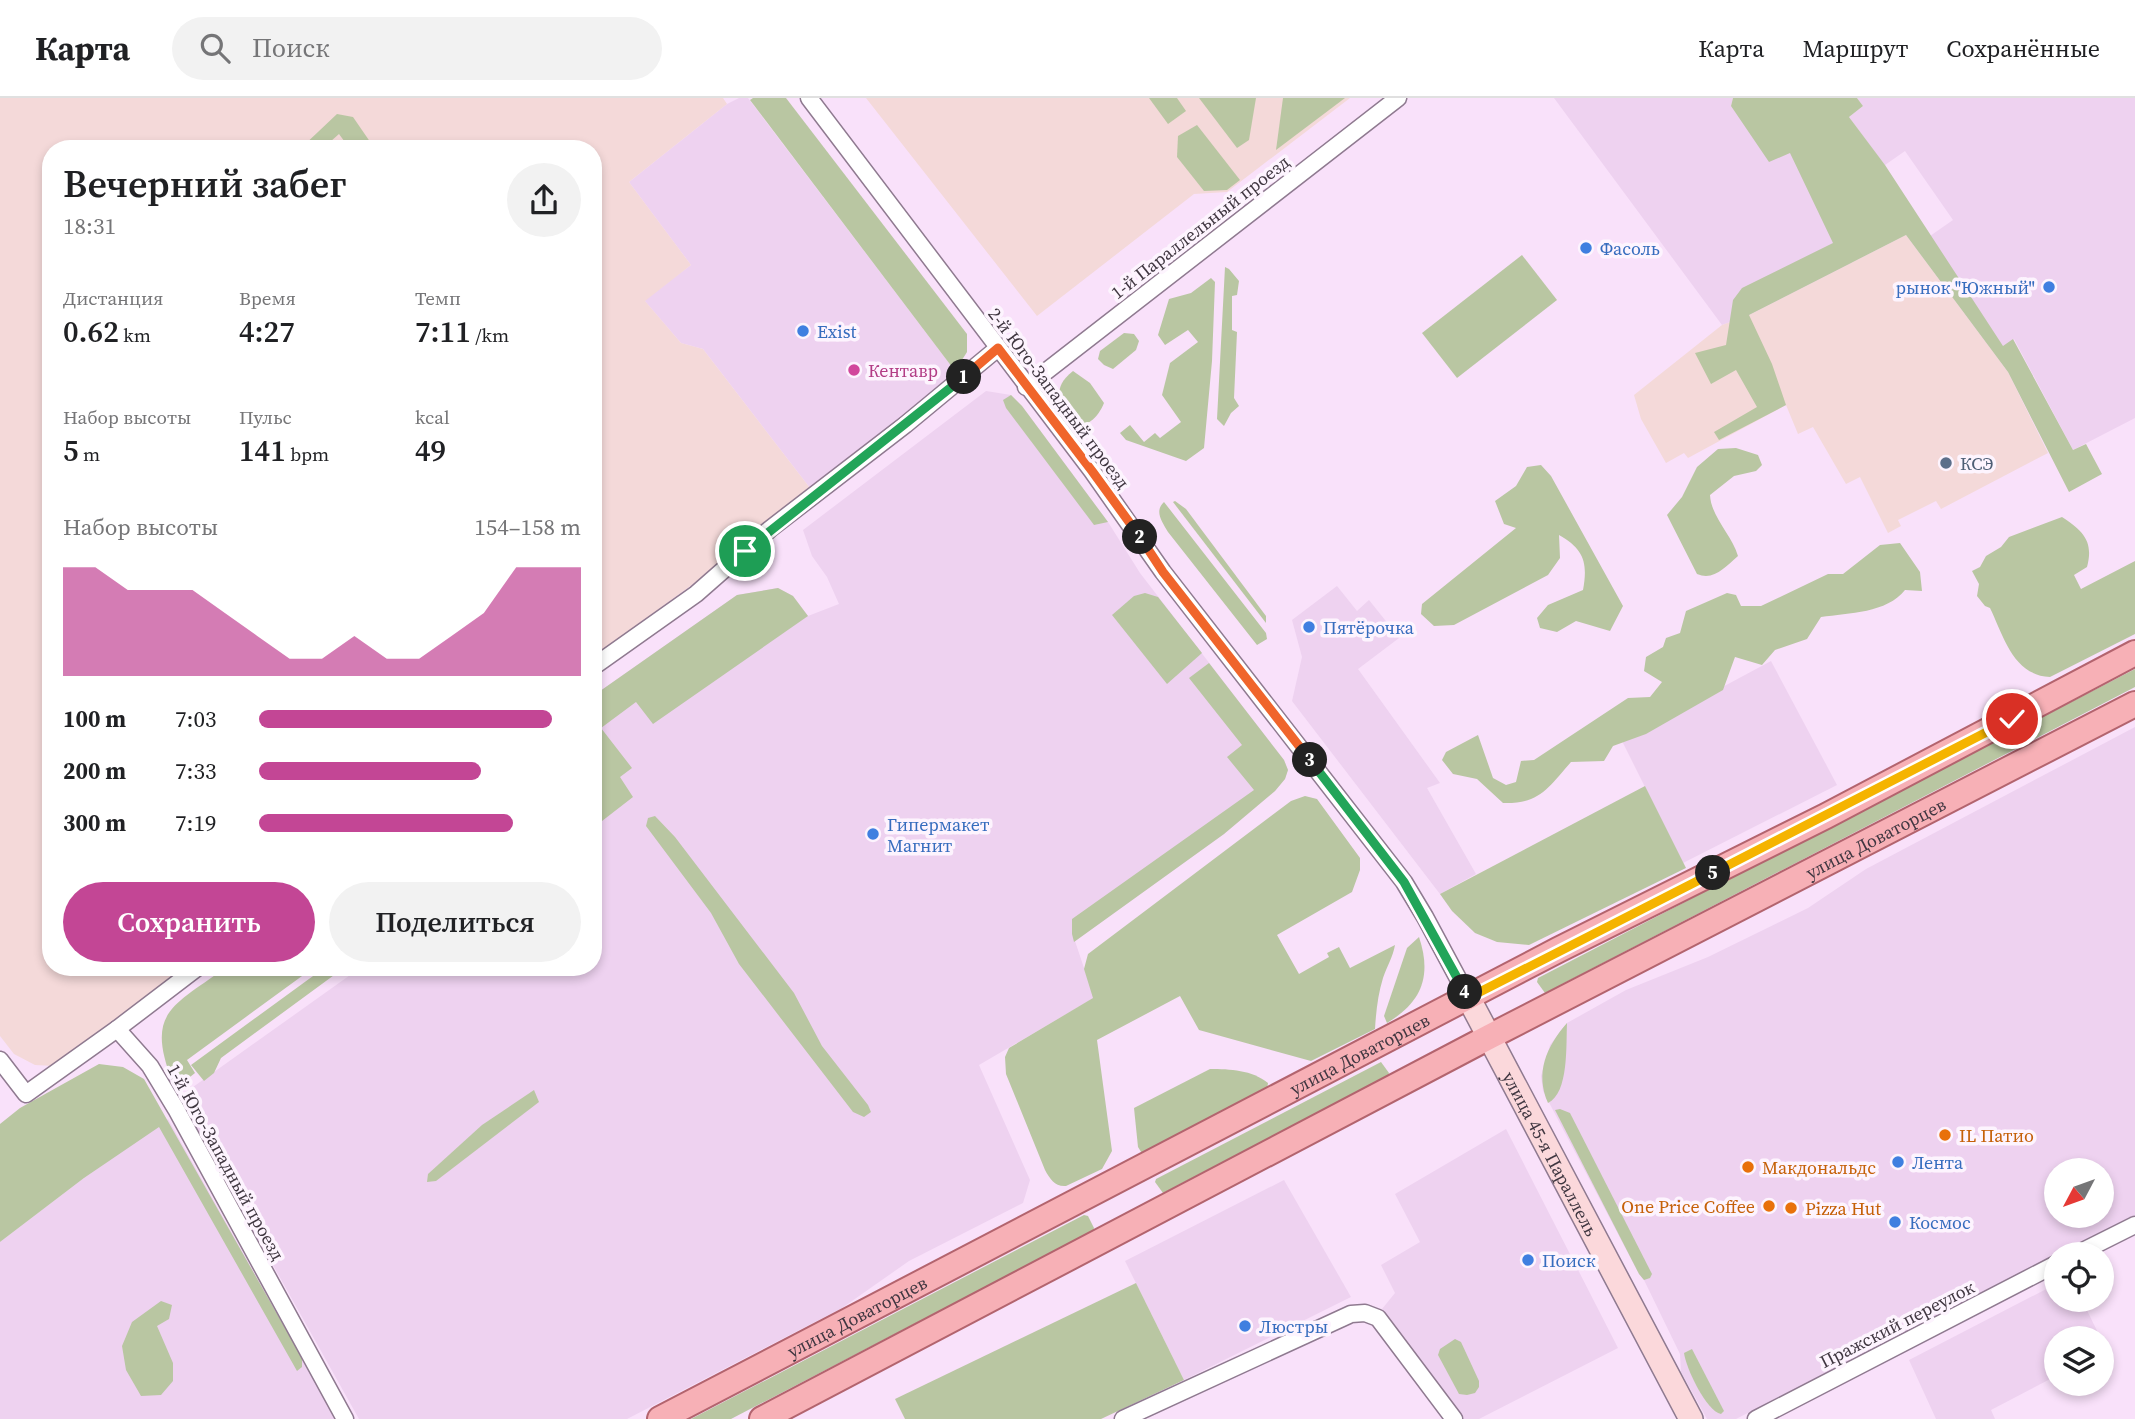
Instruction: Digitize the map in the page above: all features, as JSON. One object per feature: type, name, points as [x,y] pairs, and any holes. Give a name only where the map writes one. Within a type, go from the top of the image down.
[{"type":"main road","name":"улица Доваторцев","points":[[660,1419],[1468,998],[1826,816],[2135,653]]},
{"type":"main road","name":"улица Доваторцев","points":[[762,1419],[1489,1037],[2135,704]]},
{"type":"main road","name":"улица 45-я Параллель","points":[[1468,998],[1691,1419]]},
{"type":"street","name":"2-й Юго-Западный проезд","points":[[808,98],[1092,471],[1163,572],[1404,882],[1468,998]]},
{"type":"street","name":"1-й Параллельный проезд","points":[[1026,387],[1398,98]]},
{"type":"street","points":[[602,661],[696,594],[770,529],[905,425],[998,348]]},
{"type":"street","points":[[0,1060],[26,1094],[187,976]]},
{"type":"street","name":"1-й Юго-Западный проезд","points":[[117,1029],[150,1066],[176,1109],[345,1419]]},
{"type":"street","points":[[2101,1242],[2135,1225]]},
{"type":"street","name":"Пражский переулок","points":[[1756,1419],[2044,1270]]},
{"type":"street","points":[[1123,1419],[1351,1314],[1365,1312],[1378,1318],[1454,1419]]},
{"type":"shaded area","points":[[0,98],[723,98],[727,104],[629,182],[691,265],[645,301],[681,343],[703,349],[810,488],[711,571],[602,650],[602,140],[42,140],[42,976],[175,976],[54,1066],[35,1065],[14,1054],[0,1036]]},
{"type":"shaded area","points":[[739,98],[748,98],[955,371],[932,393],[810,488],[703,349],[681,343],[644,300],[691,265],[629,182],[727,104]]},
{"type":"shaded area","points":[[866,98],[1350,98],[1227,192],[1194,194],[1037,316]]},
{"type":"shaded area","points":[[1554,98],[1733,98],[1731,106],[1797,149],[1852,263],[1749,315],[1722,325]]},
{"type":"shaded area","name":"рынок \"Южный\"","points":[[1857,98],[2135,98],[2135,418],[2073,450],[2014,339],[2003,347],[1930,236],[1953,220],[1905,151],[1885,165],[1877,155],[1849,117],[1863,106]]},
{"type":"shaded area","points":[[1906,235],[2008,372],[2048,453],[1941,509],[1936,501],[1898,520],[1901,526],[1888,533],[1860,477],[1846,484],[1813,427],[1798,434],[1786,405],[1688,458],[1684,453],[1666,463],[1641,419],[1634,395],[1722,325],[1749,315]]},
{"type":"shaded area","points":[[986,391],[1011,395],[1108,522],[1140,573],[1284,760],[1288,770],[1285,779],[1275,791],[1224,834],[1075,941],[1094,998],[979,1065],[1030,1180],[1023,1203],[909,1261],[842,1308],[627,1419],[359,1419],[179,1097],[349,976],[602,976],[602,690],[737,595],[778,588],[793,596],[808,616],[839,604],[827,577],[812,556],[803,530]]},
{"type":"shaded area","points":[[1337,586],[1357,611],[1369,600],[1393,630],[1403,635],[1358,669],[1440,783],[1427,788],[1476,874],[1440,894],[1292,701],[1302,657],[1292,620]]},
{"type":"shaded area","points":[[1771,661],[1837,785],[1683,863],[1622,741]]},
{"type":"shaded area","points":[[2135,727],[2135,1215],[2114,1226],[2114,1158],[2044,1158],[2044,1228],[2110,1228],[2082,1242],[2044,1242],[2044,1262],[1736,1419],[1707,1419],[1681,1372],[1680,1354],[1644,1280],[1543,1091],[1541,1076],[1550,1045],[1567,1023],[1626,990],[1708,957],[1808,908],[1866,869]]},
{"type":"shaded area","points":[[168,1119],[338,1419],[0,1419],[0,1242]]},
{"type":"shaded area","points":[[1506,1129],[1618,1348],[1479,1419],[1457,1419],[1382,1309],[1395,1293],[1381,1265],[1420,1242],[1395,1194]]},
{"type":"shaded area","points":[[1284,1180],[1351,1297],[1184,1380],[1125,1261]]},
{"type":"shaded area","points":[[2044,1290],[2044,1312],[2088,1312],[2095,1326],[2044,1326],[2044,1382],[1991,1410],[1995,1419],[1936,1419],[1909,1360]]},
{"type":"green space","points":[[786,98],[967,334],[967,352],[955,371],[750,100]]},
{"type":"green space","points":[[1149,98],[1177,98],[1186,111],[1168,124]]},
{"type":"green space","points":[[1199,98],[1256,98],[1249,140],[1237,148]]},
{"type":"green space","points":[[1283,98],[1345,98],[1276,150]]},
{"type":"green space","points":[[1733,98],[1857,98],[1863,106],[1849,117],[1885,165],[2003,346],[2013,339],[2073,450],[2086,444],[2102,474],[2069,492],[2008,372],[1906,235],[1749,315],[1772,364],[1786,405],[1719,440],[1714,432],[1757,407],[1736,370],[1711,384],[1695,353],[1726,345],[1733,300],[1742,288],[1833,243],[1790,153],[1769,162],[1731,106]]},
{"type":"green space","points":[[337,114],[353,117],[369,140],[343,140],[339,134],[332,140],[310,140]]},
{"type":"green space","points":[[1197,125],[1240,180],[1227,190],[1204,191],[1177,157],[1178,136]]},
{"type":"green space","points":[[1522,255],[1557,300],[1457,378],[1422,333]]},
{"type":"green space","points":[[1225,267],[1239,281],[1237,295],[1232,296],[1232,330],[1237,332],[1234,398],[1239,406],[1231,413],[1224,426],[1217,419]]},
{"type":"green space","points":[[1211,278],[1215,282],[1212,361],[1204,448],[1186,461],[1126,440],[1120,433],[1130,425],[1144,442],[1155,433],[1160,438],[1181,422],[1162,395],[1170,363],[1198,342],[1188,330],[1165,345],[1158,335],[1169,299],[1191,293]]},
{"type":"green space","points":[[1124,333],[1134,334],[1139,341],[1136,350],[1113,369],[1104,365],[1098,359],[1100,351]]},
{"type":"green space","points":[[1073,371],[1090,383],[1104,403],[1096,416],[1080,425],[1075,424],[1064,410],[1059,397],[1062,384]]},
{"type":"green space","points":[[1011,395],[1108,522],[1094,525],[1006,408],[1003,400]]},
{"type":"green space","points":[[1736,448],[1758,455],[1762,465],[1756,471],[1734,476],[1710,495],[1714,511],[1738,556],[1714,574],[1703,576],[1697,574],[1667,515],[1682,497],[1697,467],[1718,449]]},
{"type":"green space","points":[[1541,465],[1551,476],[1623,606],[1610,631],[1576,621],[1557,632],[1540,628],[1537,618],[1548,605],[1583,590],[1585,572],[1579,551],[1559,535],[1560,558],[1548,575],[1454,625],[1434,626],[1421,614],[1422,604],[1516,528],[1504,524],[1495,501],[1516,486],[1527,467]]},
{"type":"green space","points":[[1164,502],[1266,633],[1267,639],[1257,645],[1168,532],[1159,513]]},
{"type":"green space","points":[[1173,502],[1186,509],[1266,616],[1266,623]]},
{"type":"green space","points":[[2062,517],[2081,532],[2088,543],[2087,567],[2074,575],[2081,589],[2135,561],[2135,634],[2050,677],[2037,675],[2027,669],[2011,653],[1990,608],[1977,596],[1979,584],[1972,571],[1980,567],[1986,556],[2001,547],[2009,537]]},
{"type":"green space","points":[[1900,543],[1920,572],[1922,591],[1905,590],[1888,603],[1867,611],[1821,617],[1807,639],[1775,650],[1762,665],[1735,657],[1723,690],[1646,734],[1613,746],[1604,761],[1571,762],[1549,787],[1535,797],[1516,803],[1503,803],[1477,779],[1453,774],[1442,760],[1446,752],[1478,735],[1493,778],[1506,785],[1516,782],[1521,761],[1534,760],[1628,698],[1650,697],[1662,682],[1644,671],[1646,657],[1663,647],[1666,638],[1680,633],[1686,611],[1727,593],[1736,595],[1741,606],[1761,606],[1828,574],[1843,574],[1880,545]]},
{"type":"green space","points":[[778,588],[793,596],[808,616],[653,724],[636,702],[602,727],[602,690],[737,595]]},
{"type":"green space","points":[[1145,593],[1158,597],[1202,653],[1167,684],[1112,615],[1134,596]]},
{"type":"green space","points":[[1209,663],[1284,760],[1288,770],[1285,779],[1275,791],[1224,834],[1074,942],[1072,919],[1254,790],[1227,757],[1242,745],[1189,678]]},
{"type":"green space","points":[[2135,669],[2135,687],[1545,993],[1537,982],[1538,978]]},
{"type":"green space","points":[[602,729],[632,768],[620,777],[633,797],[602,821]]},
{"type":"green space","points":[[1645,786],[1686,868],[1529,945],[1497,942],[1475,933],[1452,911],[1440,894]]},
{"type":"green space","points":[[1305,796],[1317,799],[1360,858],[1360,870],[1352,892],[1277,935],[1299,974],[1329,957],[1327,953],[1339,947],[1350,968],[1395,945],[1381,984],[1375,1029],[1311,1061],[1199,1030],[1180,996],[1097,1040],[1112,1151],[1102,1169],[1066,1186],[1056,1184],[1045,1170],[1006,1074],[1005,1057],[1009,1048],[1093,998],[1084,969],[1088,954],[1291,801]]},
{"type":"green space","points":[[655,816],[675,837],[794,993],[822,1046],[868,1105],[871,1112],[864,1117],[853,1112],[739,964],[711,913],[646,826],[648,818]]},
{"type":"green space","points":[[1419,937],[1424,964],[1421,987],[1409,1006],[1387,1023],[1384,1016],[1407,948]]},
{"type":"green space","points":[[214,976],[302,976],[187,1060],[195,1073],[185,1081],[173,1083],[165,1059],[163,1026],[178,1003]]},
{"type":"green space","points":[[313,976],[333,976],[221,1058],[214,1073],[204,1081],[191,1065]]},
{"type":"green space","points":[[1567,1023],[1563,1079],[1555,1098],[1548,1103],[1543,1081],[1545,1061],[1553,1041]]},
{"type":"green space","points":[[1381,1062],[1389,1073],[1388,1076],[1163,1193],[1155,1182],[1156,1179]]},
{"type":"green space","points":[[99,1064],[123,1067],[144,1079],[302,1358],[302,1367],[297,1371],[159,1127],[84,1178],[0,1242],[0,1124],[20,1108]]},
{"type":"green space","points":[[1210,1069],[1255,1075],[1268,1083],[1267,1090],[1143,1155],[1138,1147],[1134,1108]]},
{"type":"green space","points":[[534,1090],[539,1102],[436,1181],[427,1182],[428,1174],[482,1125]]},
{"type":"green space","points":[[1555,1110],[1570,1113],[1652,1274],[1650,1278],[1644,1280],[1639,1274]]},
{"type":"green space","points":[[1084,1215],[1088,1216],[1093,1231],[731,1419],[691,1419]]},
{"type":"green space","points":[[1136,1283],[1184,1380],[1101,1419],[905,1419],[895,1399]]},
{"type":"green space","points":[[161,1301],[172,1305],[169,1319],[157,1326],[173,1363],[173,1381],[161,1395],[141,1396],[126,1370],[122,1346],[132,1322]]},
{"type":"green space","points":[[1455,1339],[1461,1342],[1479,1381],[1475,1393],[1459,1394],[1438,1355],[1440,1349]]},
{"type":"green space","points":[[1692,1349],[1724,1411],[1721,1414],[1709,1405],[1693,1378],[1684,1353]]},
{"type":"place","name":"Фасоль","points":[[1586,248]]},
{"type":"place","name":"рынок \"Южный\"","points":[[2049,287]]},
{"type":"place","name":"Exist","points":[[803,331]]},
{"type":"place","name":"Кентавр","points":[[854,370]]},
{"type":"place","name":"КСЭ","points":[[1946,463]]},
{"type":"place","name":"Пятёрочка","points":[[1309,627]]},
{"type":"place","name":"Гипермакет Магнит","points":[[873,834]]},
{"type":"place","name":"IL Патио","points":[[1945,1135]]},
{"type":"place","name":"Лента","points":[[1898,1162]]},
{"type":"place","name":"Макдональдс","points":[[1748,1167]]},
{"type":"place","name":"One Price Coffee","points":[[1769,1206]]},
{"type":"place","name":"Pizza Hut","points":[[1791,1208]]},
{"type":"place","name":"Космос","points":[[1895,1222]]},
{"type":"place","name":"Поиск","points":[[1528,1260]]},
{"type":"place","name":"Люстры","points":[[1245,1326]]},
{"type":"route","points":[[745,551],[954,386],[998,348],[1137,532],[1163,572],[1404,882],[1468,998],[2012,719]]}]
